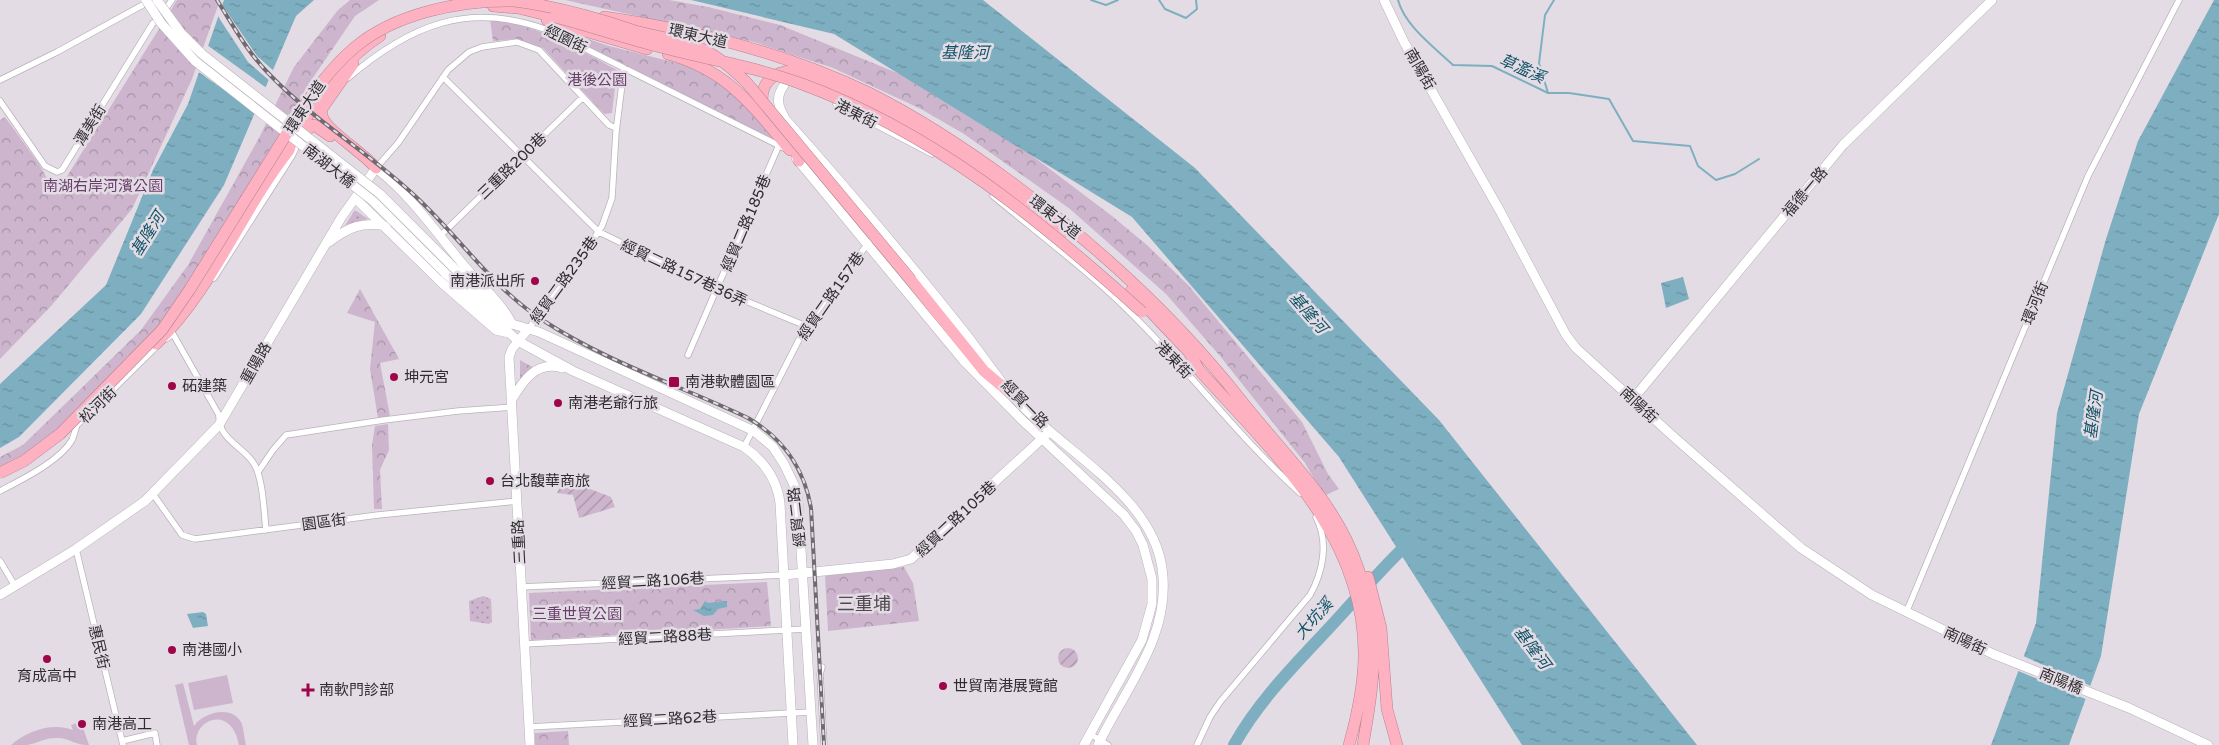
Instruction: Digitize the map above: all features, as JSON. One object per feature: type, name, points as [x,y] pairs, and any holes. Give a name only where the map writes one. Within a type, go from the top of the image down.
[{"type":"highway","name":"環東大道","points":[[0,474],[24,461],[60,434],[162,330],[190,289],[319,84],[354,48],[392,24],[426,11],[460,4],[514,1],[640,22],[745,47],[814,70],[869,93],[922,122],[973,155],[1086,240],[1148,296],[1177,325],[1305,476],[1341,526],[1357,567],[1370,621],[1373,663],[1368,707]]},
{"type":"highway","name":"環東大道","points":[[0,474],[30,457],[66,429],[168,332],[203,284],[289,150],[292,140],[327,85],[360,52],[390,30],[427,15],[471,6],[498,6],[555,17],[659,47],[758,70],[802,84],[910,134],[971,172],[1063,242],[1142,312],[1199,370]]},
{"type":"highway","points":[[498,6],[685,59],[705,68],[722,77],[748,100],[795,156]]},
{"type":"highway","points":[[585,14],[637,31],[684,42],[720,59],[747,83],[984,371],[1009,392]]},
{"type":"highway","points":[[360,52],[339,86],[322,108],[322,117],[328,125],[366,156],[376,168]]},
{"type":"highway","points":[[795,156],[796,148],[765,112],[762,92],[771,77],[784,72],[800,72],[916,129],[946,146],[1009,191],[1082,246],[1164,320],[1230,392],[1243,403]]},
{"type":"highway","points":[[784,85],[794,79],[810,78]]},
{"type":"highway","points":[[289,150],[310,127],[320,127],[364,163],[376,168]]},
{"type":"highway","points":[[1131,291],[1189,352],[1199,370],[1295,478],[1328,524],[1346,564],[1360,611],[1364,655],[1359,708],[1349,745]]},
{"type":"highway","points":[[1341,526],[1354,543],[1375,601],[1381,628],[1388,709],[1397,745]]},
{"type":"highway","points":[[1358,745],[1368,707]]},
{"type":"highway","points":[[1363,745],[1368,707]]},
{"type":"street","points":[[136,0],[140,8]]},
{"type":"street","name":"南湖大橋","points":[[146,0],[171,36],[195,61],[373,201],[445,273],[510,328]]},
{"type":"street","points":[[0,80],[140,8],[151,0]]},
{"type":"street","name":"南湖大橋","points":[[157,0],[181,33],[202,54],[380,194],[452,266],[510,328]]},
{"type":"street","name":"潭美街","points":[[0,101],[45,166],[57,172],[62,170],[153,23],[157,21],[172,0]]},
{"type":"street","name":"南陽街","points":[[1384,0],[1404,42],[1500,211],[1566,335],[1576,348],[1801,548],[1872,595],[1993,654]]},
{"type":"street","name":"福德一路","points":[[1633,399],[1843,145],[1992,0]]},
{"type":"street","name":"環河街","points":[[1906,613],[2088,176],[2179,0]]},
{"type":"street","name":"經園街","points":[[339,86],[397,40],[434,24],[472,17],[497,16],[535,25],[779,145],[795,156]]},
{"type":"street","name":"重陽路","points":[[0,595],[129,514],[153,494],[219,425],[355,198],[376,168],[398,143],[448,70],[469,52],[482,47],[517,42],[539,50],[609,125],[616,128]]},
{"type":"street","name":"經貿二路235巷","points":[[518,341],[550,302],[599,232],[612,198],[616,128],[624,68]]},
{"type":"street","name":"經貿二路157巷36弄","points":[[443,77],[599,232],[717,289],[806,326]]},
{"type":"street","name":"經貿一路","points":[[784,85],[778,99],[779,108],[786,120],[879,226],[960,326],[1009,392],[1131,505],[1147,528],[1162,566],[1164,607],[1159,628],[1150,650],[1102,743]]},
{"type":"street","name":"港東街","points":[[784,85],[797,85],[862,116],[938,158],[992,195],[1113,296],[1225,414],[1273,470],[1304,496],[1318,521],[1323,539],[1323,557],[1317,583],[1310,595],[1210,717],[1197,745]]},
{"type":"street","name":"三重路200巷","points":[[441,235],[583,97]]},
{"type":"street","name":"松河街","points":[[0,491],[23,479],[55,458],[72,441],[77,425],[148,355],[173,334],[238,244],[292,156],[301,136]]},
{"type":"street","name":"經貿二路185巷","points":[[688,355],[779,145]]},
{"type":"street","name":"經貿一路","points":[[795,156],[963,360],[1124,515],[1143,545],[1152,579],[1150,613],[1142,640],[1084,745]]},
{"type":"street","points":[[355,198],[444,284],[496,330],[510,328],[506,312],[465,267],[441,235],[376,168]]},
{"type":"street","points":[[326,244],[346,230],[359,225],[386,226]]},
{"type":"street","name":"經貿二路157巷","points":[[744,447],[806,326],[867,245],[879,226]]},
{"type":"street","name":"經貿二路","points":[[510,328],[539,332],[673,393],[754,430],[773,448],[795,487],[813,745]]},
{"type":"street","name":"經貿二路","points":[[510,328],[518,341],[573,372],[744,447],[758,456],[776,486],[780,504],[793,745]]},
{"type":"street","points":[[173,334],[220,415],[219,425],[226,436],[251,459],[258,472],[266,530]]},
{"type":"street","name":"三重路","points":[[518,341],[510,353],[530,745]]},
{"type":"street","points":[[258,472],[272,450],[286,435],[512,404],[528,374],[536,370],[557,366],[573,372]]},
{"type":"street","name":"經貿二路105巷","points":[[784,575],[802,571],[893,564],[911,559],[1050,431]]},
{"type":"street","name":"園區街","points":[[153,494],[182,535],[191,539],[378,515],[517,501]]},
{"type":"street","name":"惠民街","points":[[76,549],[122,743]]},
{"type":"street","points":[[0,561],[15,586]]},
{"type":"street","name":"經貿二路106巷","points":[[521,586],[784,575]]},
{"type":"street","name":"經貿二路88巷","points":[[524,644],[806,629]]},
{"type":"street","name":"南陽橋","points":[[1993,654],[2129,708],[2208,745]]},
{"type":"street","points":[[822,667],[820,674],[824,745]]},
{"type":"street","name":"經貿二路62巷","points":[[529,726],[811,712]]},
{"type":"street","points":[[122,743],[155,733],[157,745]]},
{"type":"street","points":[[1090,734],[1102,743]]},
{"type":"green space","name":"南湖右岸河濱公園","points":[[177,0],[220,0],[192,79],[132,209],[52,305],[0,359],[0,120],[5,117],[39,164],[56,194]]},
{"type":"green space","points":[[350,0],[379,0],[355,16],[306,88],[288,123],[222,233],[154,333],[92,401],[19,460],[0,471],[0,457],[23,445],[141,330],[188,265],[260,136],[294,67],[338,10]]},
{"type":"green space","points":[[565,0],[669,0],[708,7],[780,25],[912,79],[990,124],[1112,216],[1148,246],[1189,286],[1302,422],[1328,474],[1339,489],[1324,496],[1305,463],[1220,356],[1166,294],[1070,209],[964,134],[921,109],[833,68],[754,42]]},
{"type":"green space","name":"港後公園","points":[[490,19],[508,22],[556,38],[617,70],[612,113],[604,114],[543,48],[514,39],[493,41]]},
{"type":"green space","points":[[544,24],[609,46],[689,66],[726,85],[776,141]]},
{"type":"green space","points":[[355,210],[368,219],[344,227]]},
{"type":"green space","points":[[360,289],[399,359],[380,363],[390,416],[378,418],[370,369],[375,322],[347,313]]},
{"type":"green space","points":[[520,360],[538,370],[520,380]]},
{"type":"green space","points":[[388,424],[389,450],[380,470],[382,509],[374,509],[372,445],[375,426]]},
{"type":"green space","points":[[564,479],[611,497],[615,507],[579,518],[573,495],[557,493]]},
{"type":"green space","points":[[904,567],[913,583],[919,621],[828,631],[825,574]]},
{"type":"green space","name":"三重世貿公園","points":[[767,582],[771,626],[531,640],[529,593]]},
{"type":"green space","points":[[483,596],[491,599],[492,622],[489,624],[470,621],[469,601]]},
{"type":"green space","points":[[1068,648],[1075,651],[1078,658],[1075,665],[1068,668],[1061,665],[1058,658],[1061,651]]},
{"type":"green space","points":[[227,675],[233,703],[194,710],[188,683]]},
{"type":"green space","points":[[183,683],[194,726],[203,717],[210,714],[217,712],[231,713],[241,722],[246,745],[239,745],[235,732],[228,723],[221,720],[213,720],[206,723],[200,729],[197,736],[197,745],[189,745],[175,685]]},
{"type":"green space","points":[[81,722],[89,745],[54,738],[27,745],[11,745],[24,736],[40,729],[57,727],[73,730],[71,725]]},
{"type":"green space","points":[[568,731],[569,745],[535,745],[535,733]]},
{"type":"water","name":"基隆河","points":[[224,0],[314,0],[296,16],[224,185],[141,314],[19,437],[0,448],[0,384],[106,285],[153,170],[188,104]]},
{"type":"water","points":[[691,0],[983,0],[1195,168],[1439,420],[1697,745],[1522,745],[1339,457],[1132,217],[834,34]]},
{"type":"water","name":"基隆河","points":[[2214,0],[2219,0],[2219,214],[2139,414],[2101,656],[2069,745],[1991,745],[2036,623],[2057,413],[2106,239],[2138,141]]},
{"type":"water","points":[[1683,277],[1689,299],[1666,308],[1661,283]]},
{"type":"water","points":[[705,601],[708,603],[727,601],[727,607],[718,609],[713,615],[704,616],[693,610],[700,609]]},
{"type":"water","points":[[203,612],[206,614],[208,626],[193,628],[187,614]]},
{"type":"pier","points":[[221,3],[257,56],[275,72],[271,82],[248,62],[221,21],[217,14]]},
{"type":"pier","points":[[207,45],[268,89],[257,113],[197,71]]},
{"type":"pier","points":[[2021,655],[2093,687],[2088,700],[2016,670]]},
{"type":"waterway","name":"草濫溪","points":[[1091,0],[1106,5],[1118,0]]},
{"type":"waterway","name":"草濫溪","points":[[1159,0],[1165,9],[1186,18],[1197,9],[1196,0]]},
{"type":"waterway","name":"草濫溪","points":[[1398,0],[1413,27],[1453,65],[1492,66],[1548,93],[1569,93],[1609,99],[1633,141],[1690,146],[1698,166],[1716,180],[1735,174],[1759,159]]},
{"type":"waterway","name":"草濫溪","points":[[1548,93],[1539,63],[1545,15],[1554,0]]},
{"type":"waterway","name":"大坑溪","points":[[1234,745],[1270,693],[1384,567],[1412,540]]},
{"type":"railway","points":[[217,0],[249,50],[272,77],[306,108],[414,195],[492,278],[526,308],[568,336],[593,349],[748,418],[761,426],[782,445],[797,467],[803,480],[811,508],[824,745]]},
{"type":"place","name":"南港派出所","points":[[535,281]]},
{"type":"place","name":"坤元宮","points":[[394,377]]},
{"type":"place","name":"南港軟體園區","points":[[674,382]]},
{"type":"place","name":"砳建築","points":[[172,386]]},
{"type":"place","name":"南港老爺行旅","points":[[558,403]]},
{"type":"place","name":"台北馥華商旅","points":[[490,481]]},
{"type":"place","name":"南港國小","points":[[172,650]]},
{"type":"place","name":"育成高中","points":[[47,659]]},
{"type":"place","name":"世貿南港展覽館","points":[[943,686]]},
{"type":"place","name":"南軟門診部","points":[[308,690]]},
{"type":"place","name":"南港高工","points":[[82,724]]},
{"type":"district","name":"三重埔","points":[[864,604]]}]
